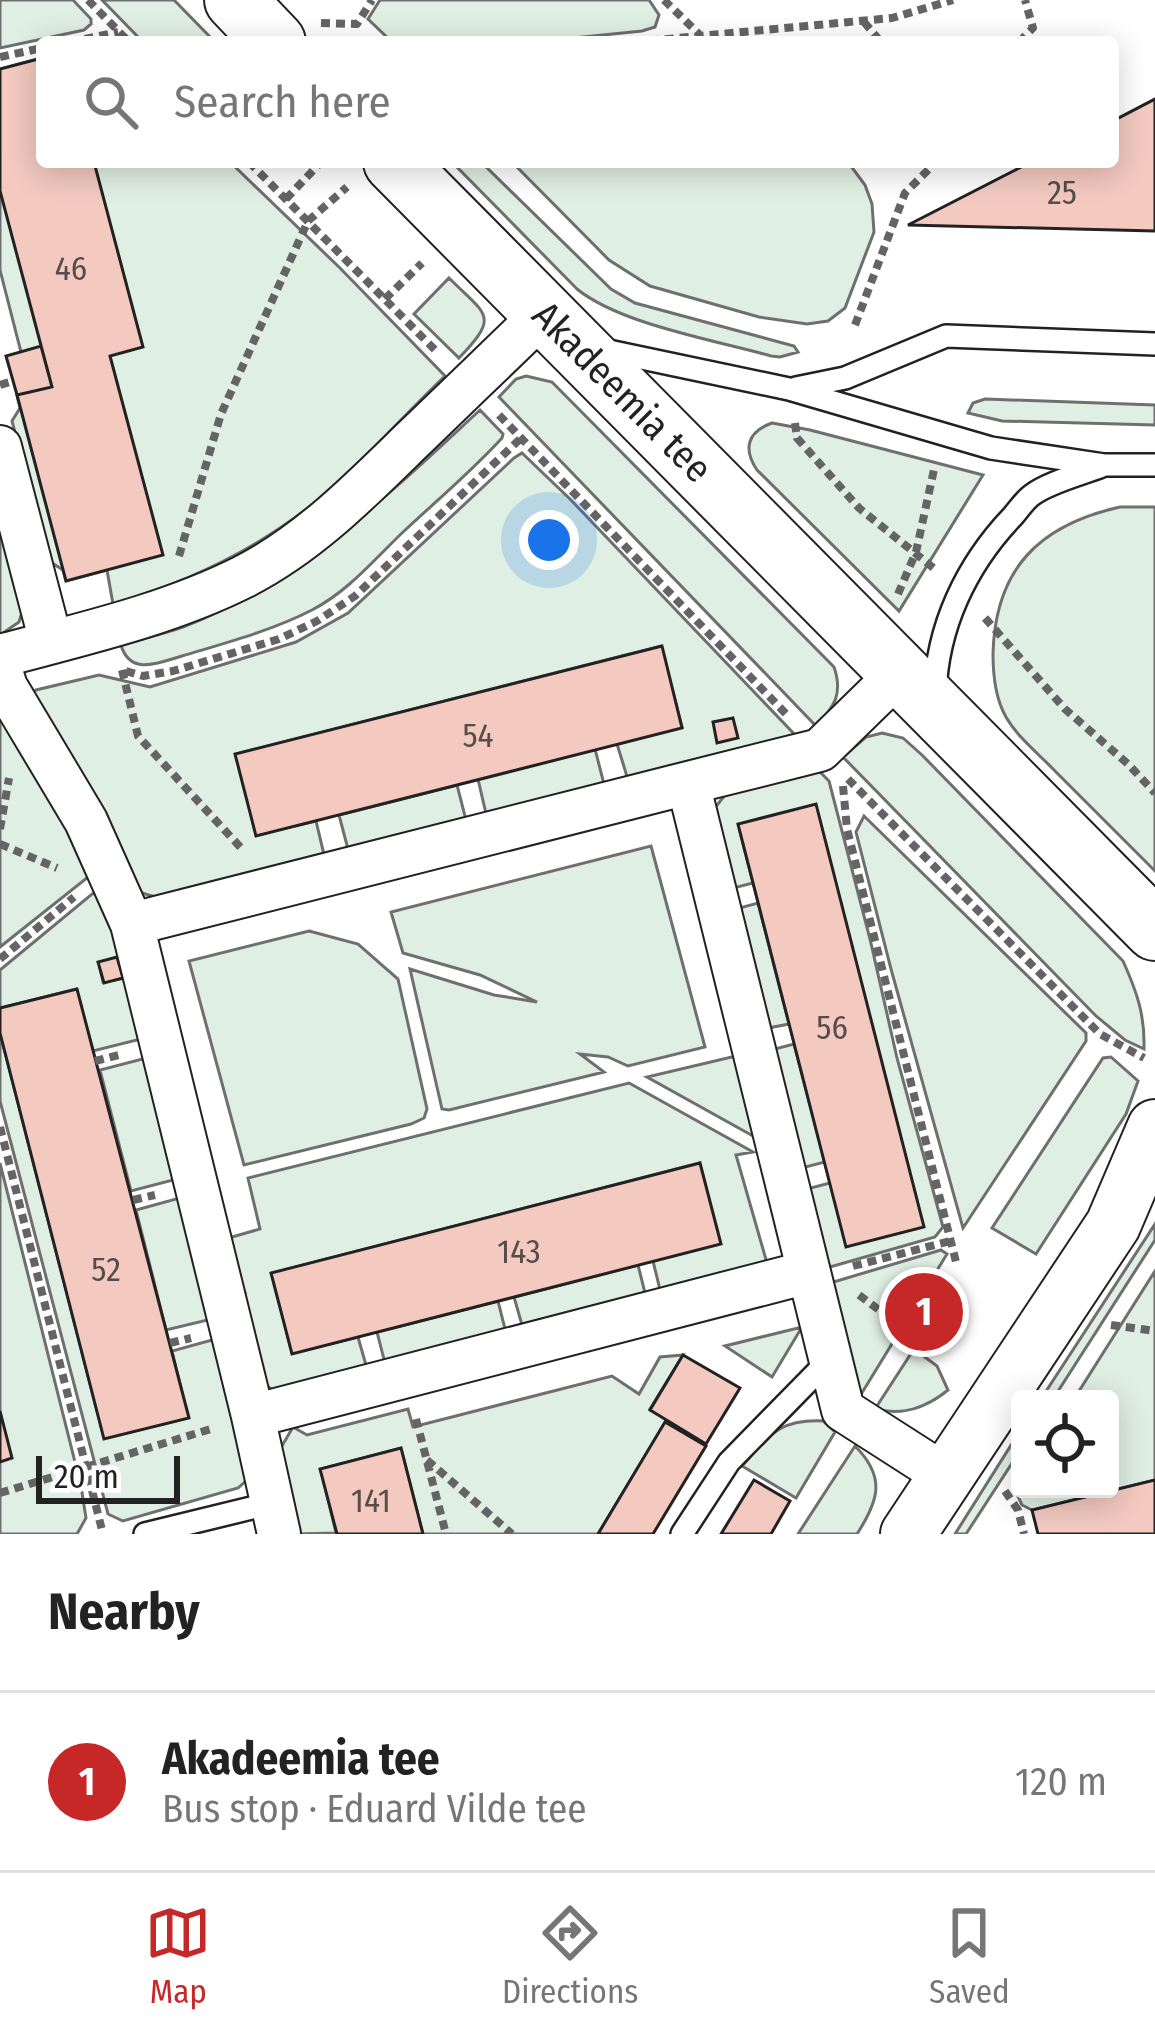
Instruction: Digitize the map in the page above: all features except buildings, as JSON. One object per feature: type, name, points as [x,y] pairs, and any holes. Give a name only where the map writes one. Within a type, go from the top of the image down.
[{"type":"main road","points":[[235,0],[269,36]]},
{"type":"main road","name":"Akadeemia tee","points":[[379,180],[560,328],[1155,930]]},
{"type":"street","points":[[0,656],[196,598],[294,547],[560,328]]},
{"type":"street","points":[[0,447],[51,642]]},
{"type":"street","points":[[0,668],[86,821],[100,877],[132,925],[275,1518]]},
{"type":"street","points":[[132,925],[820,750],[917,690]]},
{"type":"street","points":[[688,783],[816,1274],[829,1360],[843,1410],[946,1476]]},
{"type":"street","points":[[908,1534],[1113,1225],[1155,1127]]},
{"type":"street","points":[[1113,1225],[1155,1185]]},
{"type":"street","points":[[253,1416],[816,1274]]},
{"type":"lane","points":[[560,328],[991,448],[1104,465],[1155,479]]},
{"type":"lane","points":[[789,389],[845,378],[946,336],[1155,344]]},
{"type":"lane","points":[[917,690],[936,662],[951,608],[976,561],[1034,493],[1104,465],[1155,465]]},
{"type":"lane","points":[[682,1534],[729,1462],[829,1360]]},
{"type":"lane","points":[[145,1534],[275,1518]]},
{"type":"path","points":[[88,0],[123,36]]},
{"type":"path","points":[[357,24],[372,0]]},
{"type":"path","points":[[664,0],[700,35]]},
{"type":"path","points":[[691,36],[864,22],[953,0]]},
{"type":"path","points":[[1025,0],[1033,28],[1025,36]]},
{"type":"path","points":[[864,22],[876,36]]},
{"type":"path","points":[[99,36],[119,32]]},
{"type":"path","points":[[0,57],[36,49]]},
{"type":"path","points":[[255,168],[440,355]]},
{"type":"path","points":[[286,199],[315,168]]},
{"type":"path","points":[[855,325],[904,193],[930,168]]},
{"type":"path","points":[[164,609],[221,414],[308,221],[350,184],[379,180]]},
{"type":"path","points":[[385,298],[423,264],[412,252]]},
{"type":"path","points":[[0,385],[13,381]]},
{"type":"path","points":[[489,405],[790,719]]},
{"type":"path","points":[[917,690],[896,599],[916,552],[940,434]]},
{"type":"path","points":[[110,661],[143,676],[173,671],[279,639],[317,621],[355,596],[520,438]]},
{"type":"path","points":[[122,670],[138,736],[248,856],[292,884]]},
{"type":"path","points":[[956,1262],[847,829],[842,773],[1100,1034],[1144,1058]]},
{"type":"path","points":[[0,844],[100,877]]},
{"type":"path","points":[[0,959],[100,877]]},
{"type":"path","points":[[0,1126],[104,1534]]},
{"type":"path","points":[[816,1274],[950,1241]]},
{"type":"path","points":[[816,1274],[910,1333]]},
{"type":"path","points":[[1111,1324],[1155,1331]]},
{"type":"path","points":[[406,1377],[446,1534]]},
{"type":"path","points":[[0,1493],[253,1416]]},
{"type":"path","points":[[426,1459],[512,1534]]},
{"type":"path","points":[[1005,1491],[1018,1510],[1024,1534]]},
{"type":"green space","points":[[0,0],[73,0],[91,19],[84,30],[36,36],[36,40],[0,48]]},
{"type":"green space","points":[[102,0],[174,0],[209,36],[137,36]]},
{"type":"green space","points":[[380,0],[649,0],[659,15],[655,27],[593,36],[386,36],[368,19]]},
{"type":"green space","points":[[36,60],[36,168],[236,168],[445,376],[347,474],[283,526],[201,572],[113,604],[107,570],[66,581],[63,570],[49,561],[12,421],[20,408],[17,395],[51,387],[21,352],[0,270],[0,69]]},
{"type":"green space","points":[[458,168],[487,168],[611,289],[635,303],[794,346],[798,352],[771,356],[669,330],[617,312],[577,289]]},
{"type":"green space","points":[[518,168],[852,168],[872,204],[874,232],[845,308],[828,321],[807,324],[759,317],[650,286],[609,260]]},
{"type":"green space","points":[[449,278],[484,316],[480,333],[459,358],[414,314]]},
{"type":"green space","points":[[526,376],[552,382],[834,667],[836,699],[816,726],[499,397],[516,379]]},
{"type":"green space","points":[[985,399],[1155,405],[1155,425],[1002,421],[968,413],[973,403]]},
{"type":"green space","points":[[480,410],[502,438],[325,603],[264,630],[164,662],[138,664],[125,655],[121,645],[183,627],[225,608],[304,560],[377,503]]},
{"type":"green space","points":[[772,423],[983,475],[899,611],[757,470],[750,442],[757,431]]},
{"type":"green space","points":[[522,453],[798,738],[629,783],[617,744],[682,727],[661,646],[236,754],[256,835],[316,821],[325,859],[162,899],[142,893],[31,693],[99,675],[150,687],[296,642],[348,613]]},
{"type":"green space","points":[[1120,507],[1155,507],[1155,871],[1017,732],[1002,710],[994,679],[1002,598],[1027,555],[1066,526]]},
{"type":"green space","points":[[0,508],[23,609],[19,622],[0,635]]},
{"type":"green space","points":[[0,710],[97,870],[0,947]]},
{"type":"green space","points":[[882,733],[903,738],[922,755],[1123,961],[1139,1004],[1144,1049],[1096,1016],[843,757],[866,737]]},
{"type":"green space","points":[[595,749],[605,788],[487,818],[478,779]]},
{"type":"green space","points":[[817,769],[829,781],[943,1227],[935,1237],[830,1267],[825,1267],[803,1190],[830,1183],[738,824],[753,883],[726,890],[710,814],[729,790]]},
{"type":"green space","points":[[457,785],[467,824],[349,853],[339,815]]},
{"type":"green space","points":[[864,816],[1086,1033],[1086,1041],[963,1228],[856,832]]},
{"type":"green space","points":[[651,846],[705,1047],[628,1066],[608,1057],[580,1054],[604,1072],[442,1109],[410,969],[494,995],[537,1002],[480,975],[403,953],[391,912]]},
{"type":"green space","points":[[99,892],[129,967],[121,969],[117,957],[99,963],[103,982],[132,977],[145,1038],[93,1051],[76,989],[0,1008],[0,970]]},
{"type":"green space","points":[[758,903],[789,1024],[763,1029],[732,910]]},
{"type":"green space","points":[[309,931],[358,944],[398,979],[427,1109],[424,1118],[411,1124],[244,1165],[189,961]]},
{"type":"green space","points":[[0,1033],[104,1438],[188,1418],[172,1351],[217,1341],[247,1480],[238,1488],[123,1521],[108,1514],[0,1101]]},
{"type":"green space","points":[[794,1044],[825,1162],[798,1169],[767,1051]]},
{"type":"green space","points":[[740,1055],[762,1141],[647,1077]]},
{"type":"green space","points":[[150,1057],[181,1178],[131,1191],[100,1070]]},
{"type":"green space","points":[[1111,1057],[1138,1081],[1126,1114],[1036,1254],[992,1228],[1103,1058]]},
{"type":"green space","points":[[629,1083],[753,1152],[736,1155],[769,1270],[662,1298],[653,1261],[699,1163],[272,1273],[292,1353],[358,1337],[368,1372],[274,1391],[267,1386],[240,1295],[245,1293],[225,1239],[260,1229],[248,1178]]},
{"type":"green space","points":[[0,1163],[81,1486],[86,1518],[77,1534],[0,1534]]},
{"type":"green space","points":[[183,1197],[212,1319],[166,1330],[136,1210]]},
{"type":"green space","points":[[1155,1224],[1155,1240],[1059,1390],[1047,1390]]},
{"type":"green space","points":[[941,1250],[947,1254],[860,1396],[830,1283]]},
{"type":"green space","points":[[638,1265],[647,1301],[524,1332],[514,1297]]},
{"type":"green space","points":[[1155,1271],[1155,1480],[1119,1489],[1119,1390],[1080,1390]]},
{"type":"green space","points":[[498,1301],[507,1337],[386,1367],[377,1332]]},
{"type":"green space","points":[[802,1327],[772,1377],[725,1346]]},
{"type":"green space","points":[[914,1349],[937,1366],[948,1390],[914,1409],[875,1409]]},
{"type":"green space","points":[[683,1355],[650,1409],[667,1420],[598,1534],[423,1534],[401,1448],[321,1469],[336,1533],[294,1534],[279,1451],[293,1427],[307,1435],[408,1409],[413,1427],[612,1376],[639,1394],[660,1357]]},
{"type":"green space","points":[[823,1421],[835,1432],[796,1498],[742,1466],[785,1426]]},
{"type":"green space","points":[[1011,1445],[1011,1465],[966,1534],[955,1534]]},
{"type":"green space","points":[[855,1446],[871,1468],[876,1489],[857,1534],[798,1534]]},
{"type":"green space","points":[[1019,1498],[1081,1498],[1032,1510]]},
{"type":"place","name":"Akadeemia tee","points":[[924,1312]]}]
